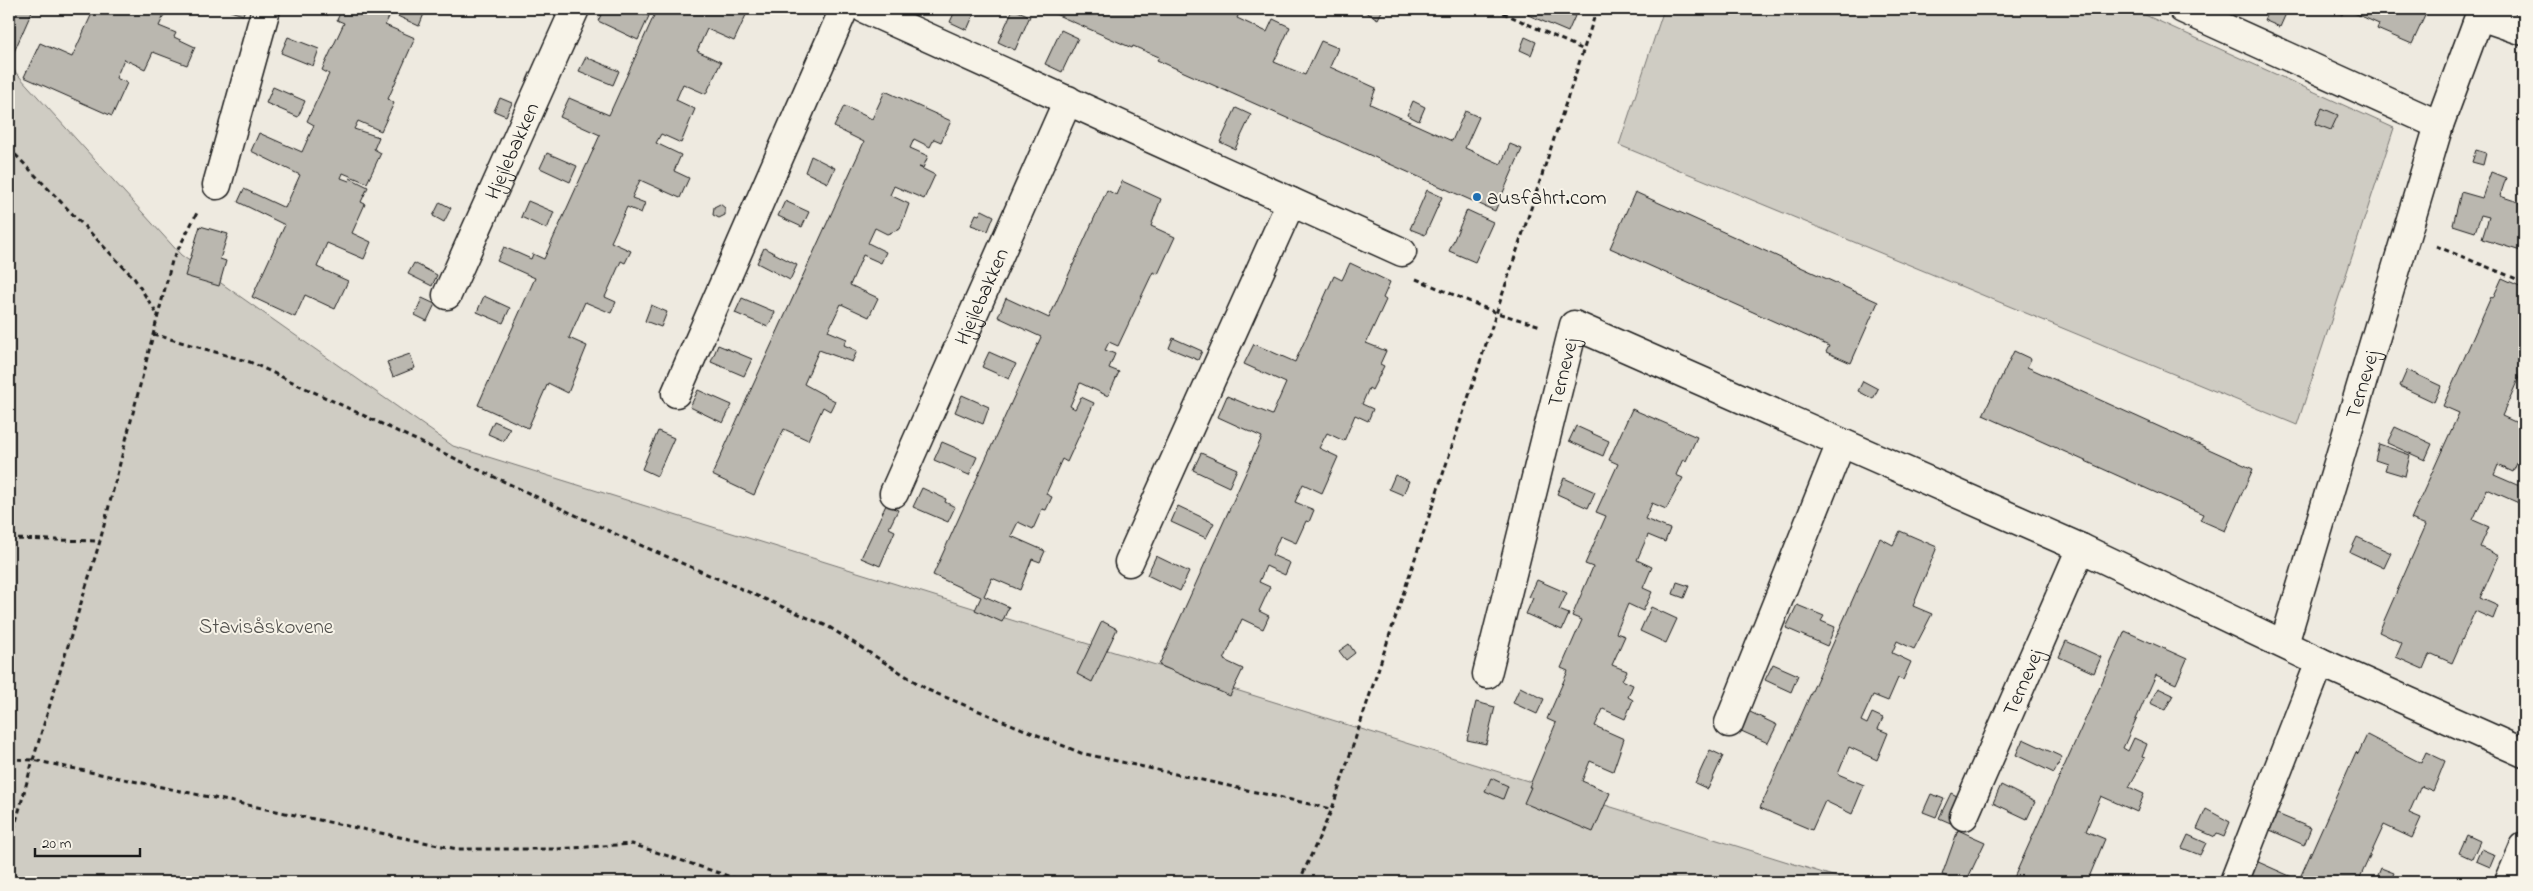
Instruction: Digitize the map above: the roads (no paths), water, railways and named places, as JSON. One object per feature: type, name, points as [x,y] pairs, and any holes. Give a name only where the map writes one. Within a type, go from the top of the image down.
[{"type":"street","points":[[217,185],[266,9]]},
{"type":"street","name":"Hjejlebakken","points":[[447,295],[575,9]]},
{"type":"street","points":[[676,393],[844,9]]},
{"type":"street","points":[[865,9],[1402,252]]},
{"type":"street","points":[[2183,9],[2439,125]]},
{"type":"street","points":[[2481,12],[2524,30]]},
{"type":"street","name":"Ternevej","points":[[2284,644],[2408,235],[2439,125],[2481,12]]},
{"type":"street","name":"Hjejlebakken","points":[[894,493],[1068,100]]},
{"type":"street","points":[[1128,562],[1291,202]]},
{"type":"street","name":"Ternevej","points":[[1487,674],[1574,324],[2081,548],[2320,662],[2524,753]]},
{"type":"street","points":[[1729,723],[1841,443]]},
{"type":"street","name":"Ternevej","points":[[1964,816],[2081,548]]},
{"type":"street","points":[[2234,882],[2320,662]]},
{"type":"street","points":[[2509,882],[2524,847]]},
{"type":"place","name":"ausfahrt.com","points":[[1477,197]]},
{"type":"park label","name":"Stavisåskovene","points":[[266,626]]}]
